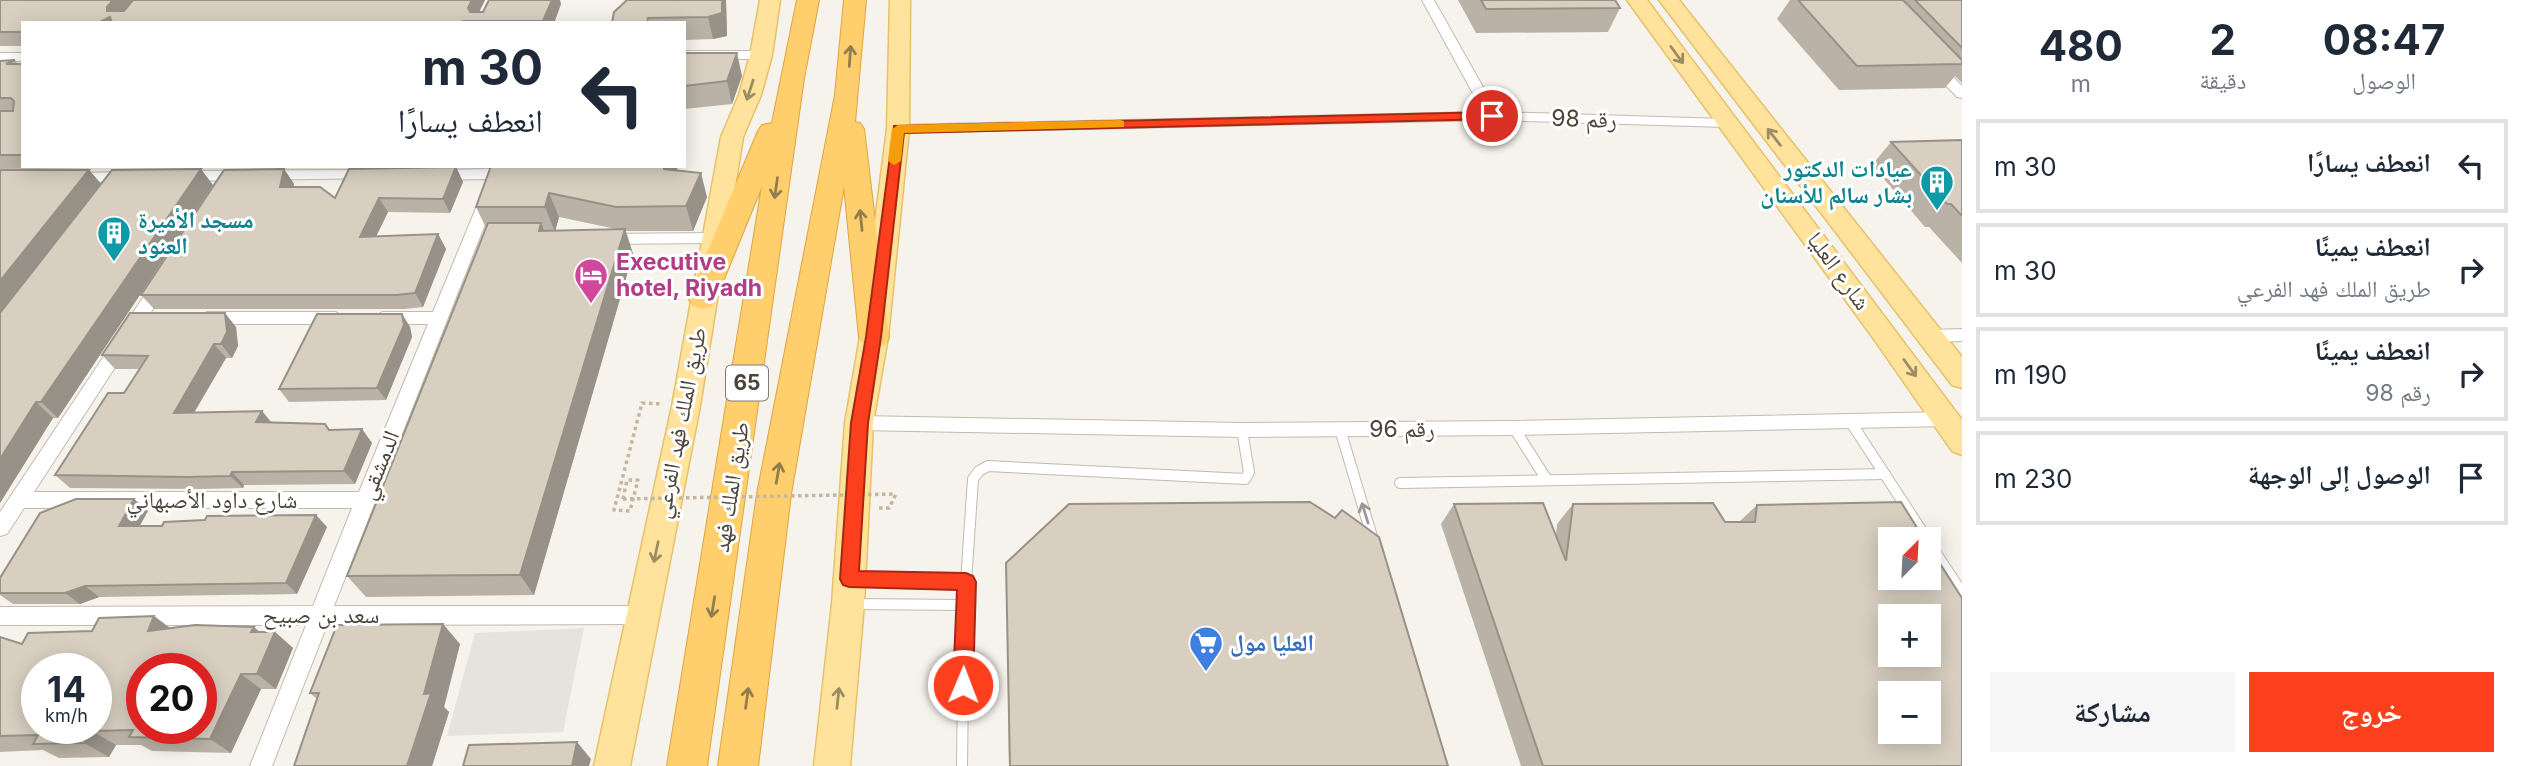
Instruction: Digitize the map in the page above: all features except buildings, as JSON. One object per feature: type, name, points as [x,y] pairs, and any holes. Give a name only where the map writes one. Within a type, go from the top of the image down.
[{"type":"highway","name":"طريق الملك فهد","points":[[687,766],[792,78],[807,0]]},
{"type":"highway","name":"طريق الملك فهد","points":[[738,766],[774,494],[847,95],[855,0]]},
{"type":"highway","points":[[704,298],[792,78]]},
{"type":"highway","points":[[847,95],[874,337]]},
{"type":"main road","name":"طريق الملك فهد الفرعي","points":[[612,766],[686,406],[732,137],[750,95],[761,55],[770,0]]},
{"type":"main road","points":[[832,766],[848,592],[859,423],[874,337],[898,129],[900,0]]},
{"type":"main road","name":"شارع العليا","points":[[1637,0],[1725,122],[1827,253],[1962,443]]},
{"type":"main road","name":"شارع العليا","points":[[1669,0],[1962,377]]},
{"type":"main road","points":[[1861,249],[1920,326],[1916,341],[1893,333],[1871,314]]},
{"type":"street","points":[[1428,0],[1492,116]]},
{"type":"street","points":[[686,54],[761,55]]},
{"type":"street","points":[[1926,56],[1962,94]]},
{"type":"street","points":[[0,57],[21,57]]},
{"type":"street","name":"رقم 98","points":[[898,129],[1492,116],[1725,122]]},
{"type":"street","points":[[417,175],[499,170]]},
{"type":"street","name":"الدمشقي","points":[[261,766],[438,318],[479,240],[499,170]]},
{"type":"street","points":[[174,176],[377,175]]},
{"type":"street","points":[[215,198],[229,176]]},
{"type":"street","points":[[104,198],[120,177]]},
{"type":"street","points":[[55,178],[147,177]]},
{"type":"street","points":[[592,239],[713,238]]},
{"type":"street","points":[[0,528],[167,274]]},
{"type":"street","points":[[139,318],[164,318]]},
{"type":"street","points":[[188,318],[438,318]]},
{"type":"street","points":[[1931,336],[1962,335]]},
{"type":"street","name":"رقم 96","points":[[859,423],[1242,430],[1514,428],[1946,419]]},
{"type":"street","name":"شارع داود الأصبهاني","points":[[18,500],[365,500]]},
{"type":"street","name":"سعد بن صبيح","points":[[0,616],[643,615]]},
{"type":"lane","points":[[1850,421],[1920,527]]},
{"type":"lane","points":[[1514,428],[1547,480]]},
{"type":"lane","points":[[1340,429],[1375,546]]},
{"type":"lane","points":[[962,766],[964,605],[973,478],[988,466],[1000,466],[1245,479],[1249,472],[1242,430]]},
{"type":"lane","points":[[1400,482],[1885,474]]},
{"type":"lane","points":[[1941,560],[1962,593]]},
{"type":"lane","points":[[848,592],[966,582]]},
{"type":"lane","points":[[848,592],[964,605]]},
{"type":"path","points":[[686,406],[642,403],[614,510],[630,511],[638,480],[627,480],[623,499],[896,494],[889,508],[878,508],[880,488]]},
{"type":"shaded area","points":[[584,628],[563,732],[447,736],[475,633]]},
{"type":"slow traffic","points":[[894,161],[898,129],[1120,124]]},
{"type":"place","name":"عيادات الدكتور بشار سالم للأسنان","points":[[1937,212]]},
{"type":"place","name":"مسجد الأميرة العنود","points":[[114,263]]},
{"type":"place","name":"Executive hotel, Riyadh","points":[[591,305]]},
{"type":"place","name":"العليا مول","points":[[1206,673]]},
{"type":"route","points":[[963,685],[966,582],[849,579],[859,423],[874,337],[898,129],[1492,116]]}]
